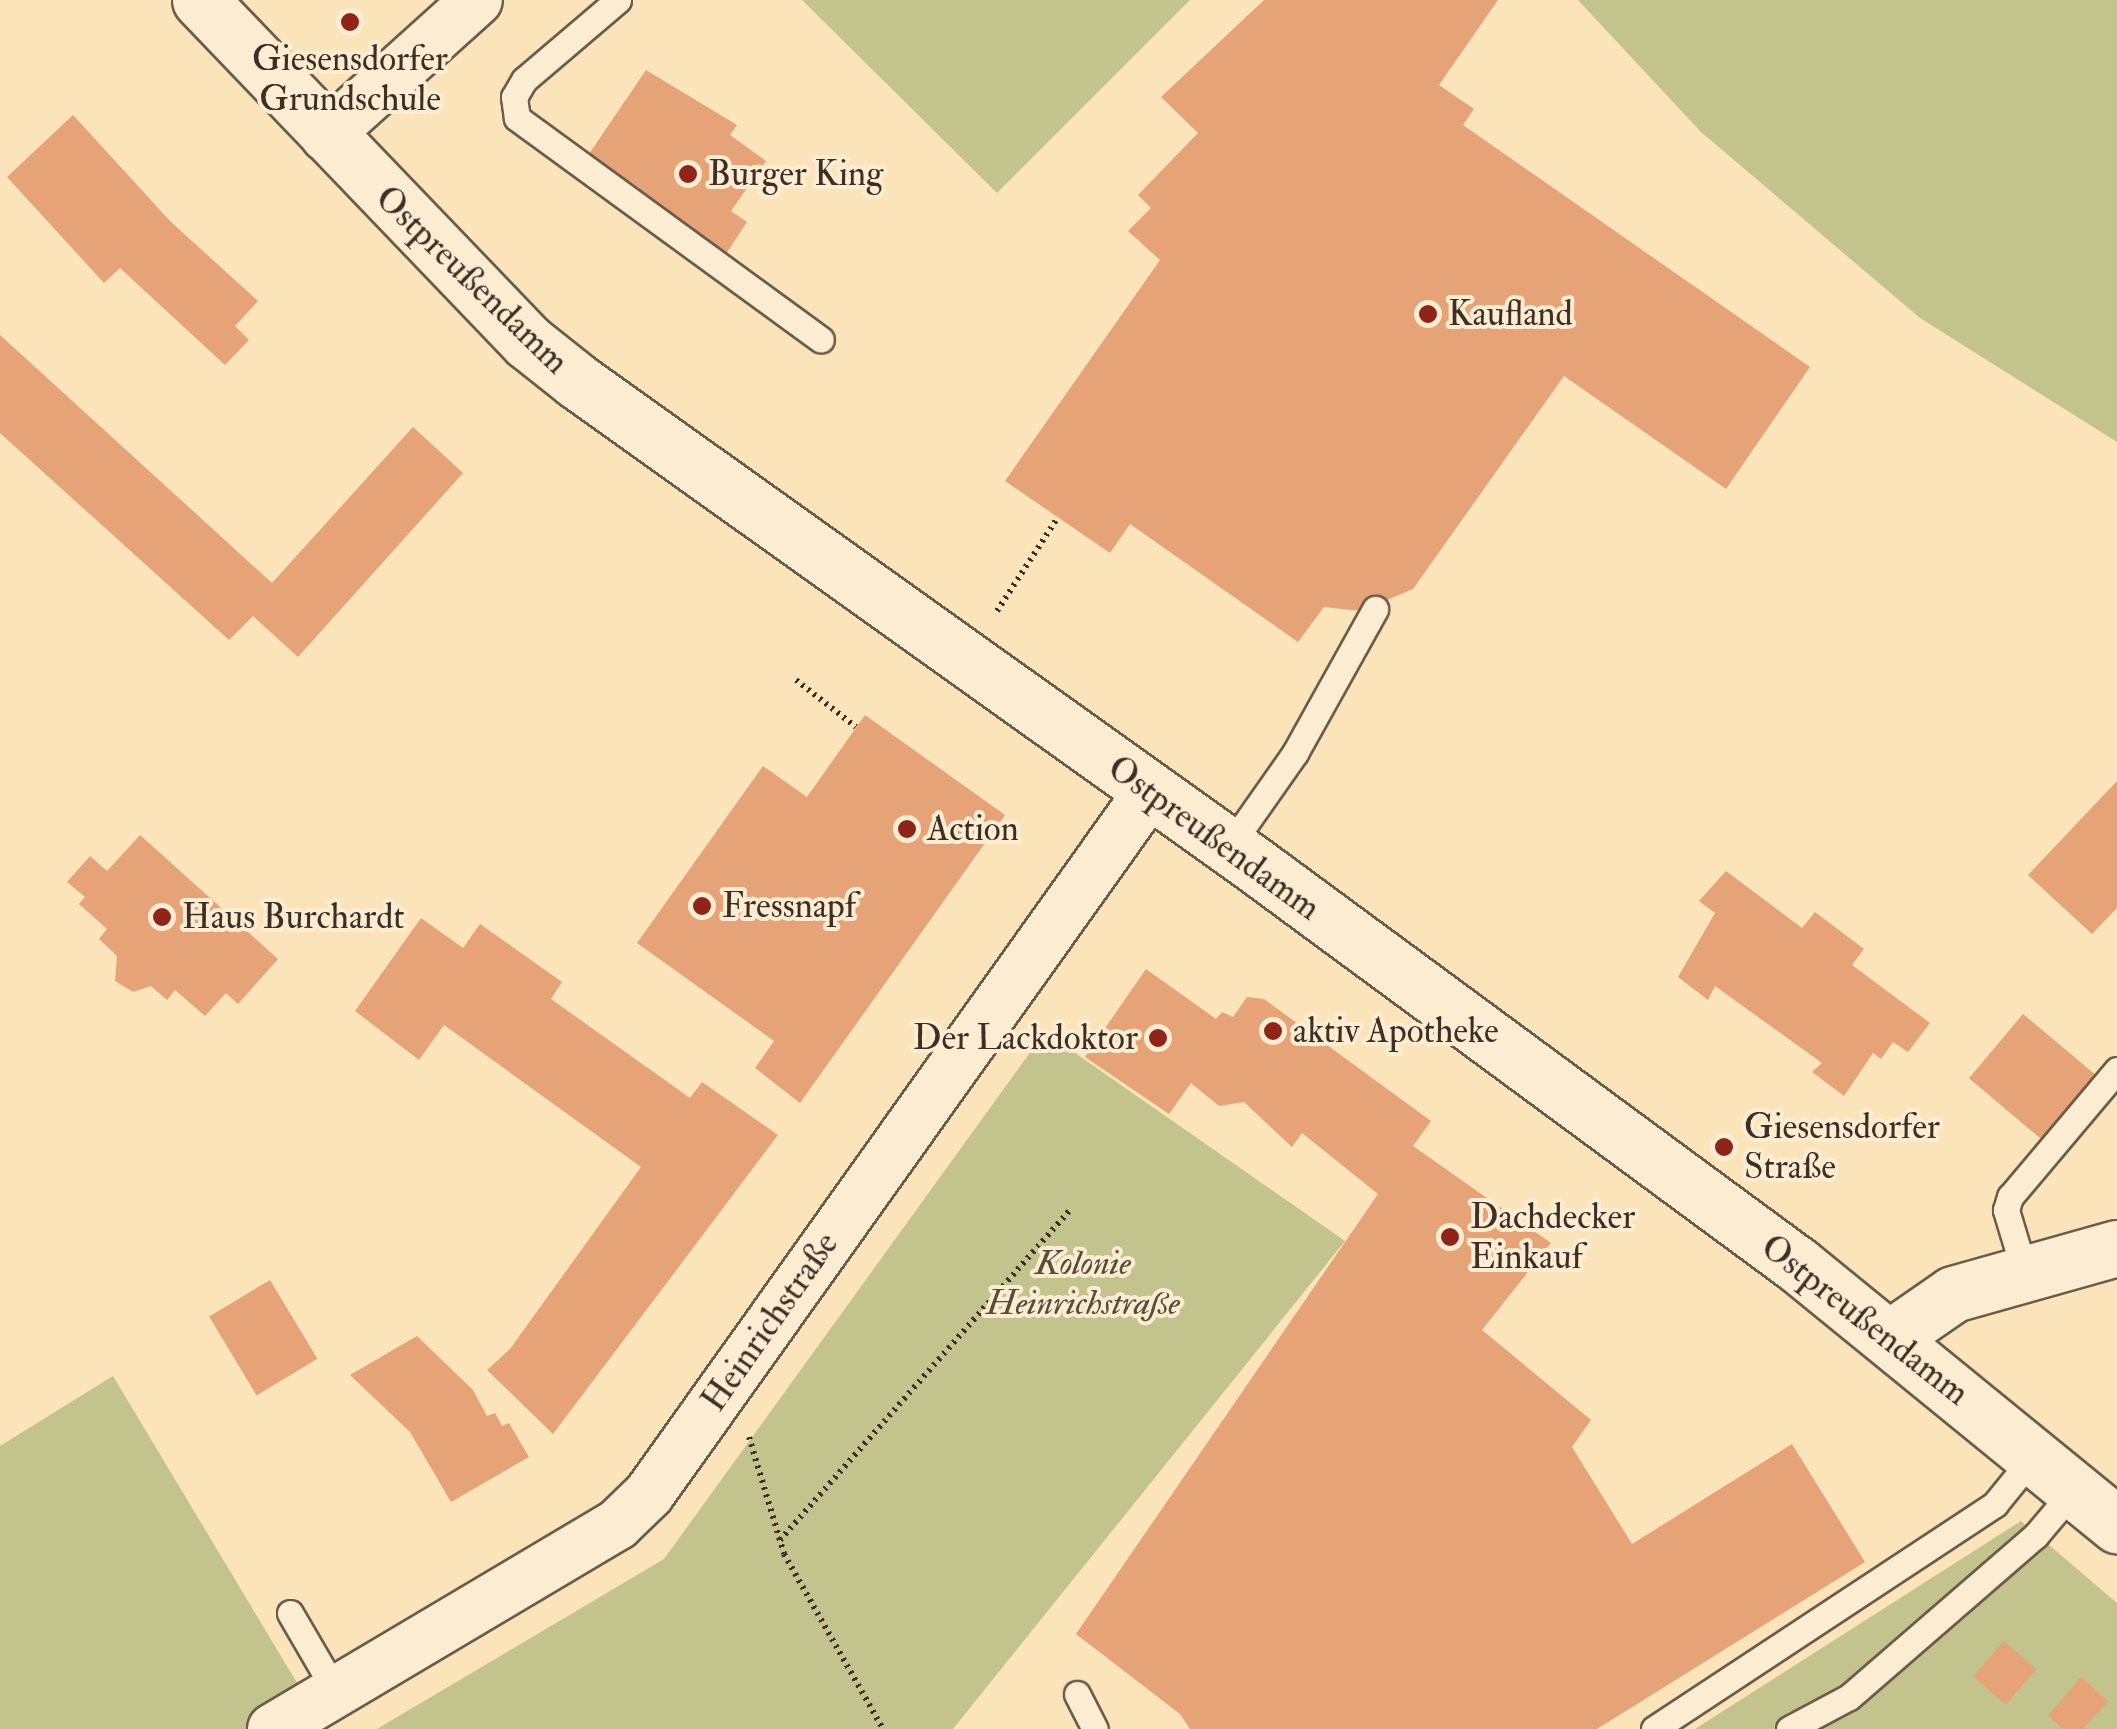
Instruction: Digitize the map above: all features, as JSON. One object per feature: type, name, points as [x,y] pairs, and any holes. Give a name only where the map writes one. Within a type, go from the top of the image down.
[{"type":"main road","name":"Ostpreußendamm","points":[[200,0],[326,136],[564,372],[1229,847],[1891,1338],[2117,1526]]},
{"type":"main road","points":[[1891,1338],[1952,1294],[2117,1248]]},
{"type":"street","points":[[326,136],[477,0]]},
{"type":"street","name":"Heinrichstraße","points":[[274,1729],[618,1524],[649,1494],[1150,791]]},
{"type":"lane","points":[[618,0],[524,80],[514,97],[517,118],[820,340]]},
{"type":"lane","points":[[1229,847],[1295,753],[1375,608]]},
{"type":"lane","points":[[2025,1273],[2006,1210],[2010,1197],[2117,1070]]},
{"type":"lane","points":[[1654,1729],[1995,1504],[2054,1473]]},
{"type":"lane","points":[[1789,1729],[1849,1697],[2036,1536],[2054,1473]]},
{"type":"lane","points":[[290,1613],[336,1692]]},
{"type":"lane","points":[[1077,1694],[1095,1729]]},
{"type":"path","points":[[997,611],[1058,517]]},
{"type":"path","points":[[796,680],[856,727]]},
{"type":"path","points":[[780,1540],[1070,1209]]},
{"type":"path","points":[[744,1422],[780,1540],[883,1729]]},
{"type":"green space","points":[[802,0],[1190,0],[997,193]]},
{"type":"green space","points":[[1578,0],[2117,0],[2117,442],[1920,318],[1701,132]]},
{"type":"green space","name":"Kolonie Heinrichstraße","points":[[1045,1032],[1345,1241],[953,1729],[377,1729],[664,1559]]},
{"type":"green space","points":[[113,1376],[326,1729],[0,1729],[0,1446]]},
{"type":"green space","points":[[2021,1521],[2117,1603],[2117,1729],[1695,1729]]},
{"type":"building","name":"Kaufland","points":[[1264,0],[1498,0],[1439,85],[1474,109],[1463,125],[1810,367],[1726,489],[1564,376],[1413,589],[1361,611],[1324,607],[1298,642],[1130,524],[1110,553],[1005,481],[1160,260],[1128,231],[1151,208],[1138,195],[1198,133],[1161,97]]},
{"type":"building","name":"Burger King","points":[[646,70],[737,125],[730,135],[766,161],[731,211],[747,222],[726,254],[655,205],[632,202],[639,188],[589,154]]},
{"type":"building","points":[[73,115],[170,221],[258,301],[235,326],[249,340],[225,365],[120,268],[104,283],[7,177]]},
{"type":"building","points":[[0,335],[272,583],[413,427],[463,473],[298,657],[253,616],[229,640],[0,433]]},
{"type":"building","points":[[865,715],[1005,815],[800,1103],[755,1068],[774,1041],[637,943],[763,766],[807,797]]},
{"type":"building","points":[[2117,781],[2117,908],[2092,934],[2028,875]]},
{"type":"building","name":"Haus Burchardt","points":[[140,835],[278,959],[238,1004],[226,993],[205,1016],[175,990],[167,1000],[151,986],[133,992],[115,981],[117,956],[99,939],[107,929],[79,904],[85,897],[67,882],[90,856],[107,871]]},
{"type":"building","points":[[1726,871],[1802,928],[1815,912],[1864,949],[1852,965],[1930,1023],[1908,1052],[1893,1042],[1881,1059],[1873,1053],[1844,1096],[1812,1072],[1822,1063],[1715,986],[1708,1000],[1678,977],[1715,913],[1699,901]]},
{"type":"building","points":[[421,918],[463,948],[480,924],[562,982],[551,999],[690,1098],[702,1082],[778,1135],[553,1434],[487,1370],[510,1349],[641,1167],[444,1025],[419,1060],[355,1011]]},
{"type":"building","points":[[1146,969],[1216,1019],[1222,1012],[1233,1017],[1247,997],[1264,999],[1431,1121],[1413,1146],[1551,1243],[1482,1330],[1591,1420],[1572,1447],[1632,1544],[1792,1444],[1865,1562],[1597,1729],[1190,1729],[1180,1714],[1076,1634],[1378,1194],[1302,1133],[1292,1147],[1244,1102],[1219,1106],[1191,1083],[1169,1114],[1085,1057]]},
{"type":"building","points":[[2023,1014],[2097,1076],[2043,1141],[1969,1078]]},
{"type":"building","points":[[270,1280],[317,1359],[257,1395],[209,1317]]},
{"type":"building","points":[[417,1336],[473,1390],[487,1416],[495,1413],[502,1426],[509,1423],[529,1457],[451,1502],[410,1432],[350,1375]]},
{"type":"building","points":[[2004,1641],[2036,1669],[2006,1705],[1973,1676]]},
{"type":"building","points":[[2081,1677],[2108,1701],[2083,1729],[2063,1729],[2048,1716]]},
{"type":"place","name":"Giesensdorfer Grundschule","points":[[350,22]]},
{"type":"place","name":"Burger King","points":[[688,174]]},
{"type":"place","name":"Kaufland","points":[[1428,314]]},
{"type":"place","name":"Action","points":[[907,829]]},
{"type":"place","name":"Fressnapf","points":[[702,906]]},
{"type":"place","name":"Haus Burchardt","points":[[162,917]]},
{"type":"place","name":"aktiv Apotheke","points":[[1273,1031]]},
{"type":"place","name":"Der Lackdoktor","points":[[1158,1038]]},
{"type":"place","name":"Giesensdorfer Straße","points":[[1724,1147]]},
{"type":"place","name":"Dachdecker Einkauf","points":[[1450,1237]]}]
